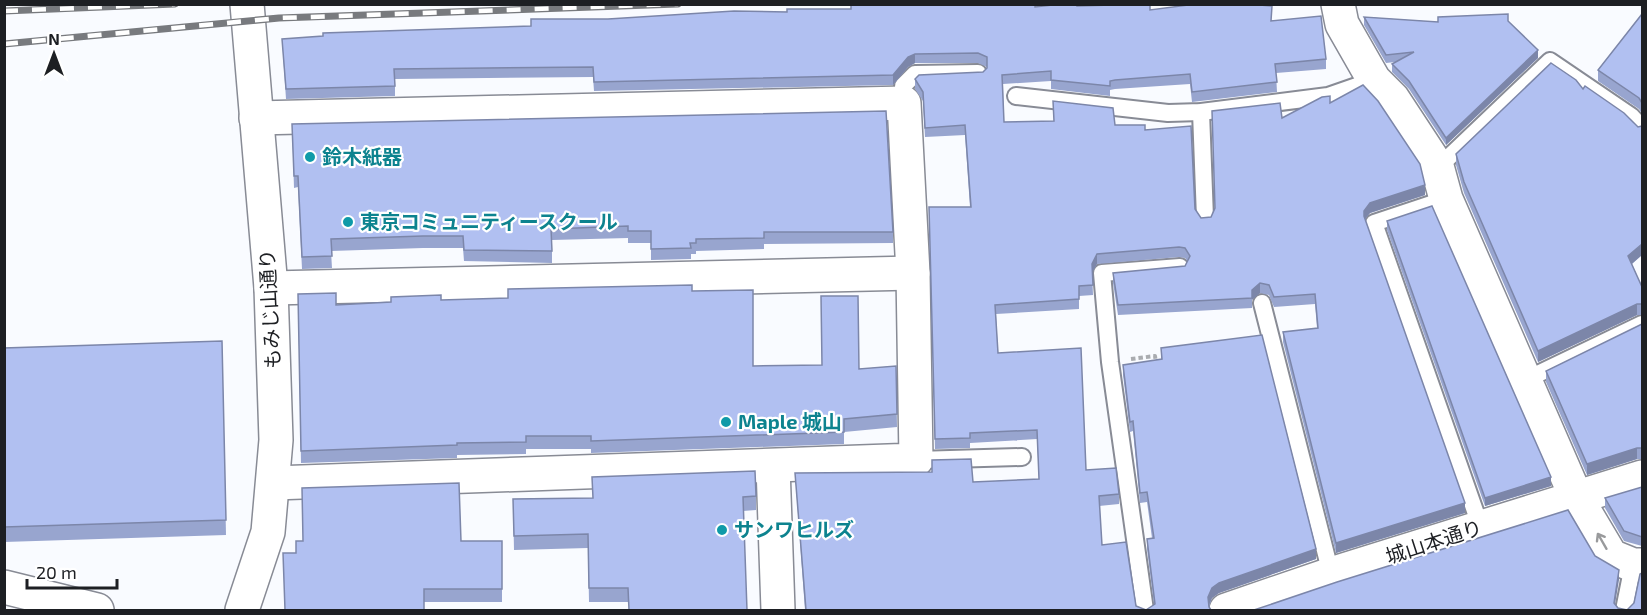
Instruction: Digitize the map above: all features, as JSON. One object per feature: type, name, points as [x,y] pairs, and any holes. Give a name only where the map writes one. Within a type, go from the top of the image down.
[{"type":"street","name":"もみじ山通り","points":[[247,4],[271,288],[276,440],[268,532],[247,610]]},
{"type":"street","points":[[1338,4],[1342,24],[1374,80],[1393,99],[1437,166],[1446,199],[1523,381],[1576,497],[1611,556],[1638,565]]},
{"type":"street","points":[[256,118],[904,103],[913,273],[916,460],[274,483]]},
{"type":"street","points":[[271,288],[913,273]]},
{"type":"street","points":[[773,466],[778,610]]},
{"type":"street","name":"城山本通り","points":[[1226,610],[1283,601],[1331,574],[1642,477]]},
{"type":"street","points":[[4,587],[97,610]]},
{"type":"lane","points":[[1437,166],[1550,61],[1639,117]]},
{"type":"lane","points":[[904,103],[903,86],[915,74],[978,73]]},
{"type":"lane","points":[[1016,96],[1168,113],[1201,112],[1328,96],[1374,80]]},
{"type":"lane","points":[[1201,112],[1205,218]]},
{"type":"lane","points":[[1446,199],[1374,223],[1480,528]]},
{"type":"lane","points":[[1145,610],[1110,362],[1102,273],[1180,267]]},
{"type":"lane","points":[[1262,303],[1331,574]]},
{"type":"lane","points":[[1523,381],[1642,324]]},
{"type":"lane","points":[[916,460],[1022,458]]},
{"type":"lane","points":[[1624,610],[1638,565]]},
{"type":"path","points":[[1110,362],[1155,356],[1156,366]]},
{"type":"building","points":[[1035,4],[1035,7],[1062,4],[1077,4],[1077,6],[1150,4],[1150,10],[1196,4],[1246,4],[1272,6],[1271,21],[1321,16],[1326,59],[1275,64],[1277,82],[1192,92],[1190,74],[1115,80],[1110,81],[1110,86],[1051,80],[1051,71],[1002,75],[1004,122],[1054,121],[1053,101],[1113,108],[1115,125],[1145,125],[1145,130],[1191,126],[1195,209],[1201,218],[1211,217],[1215,208],[1212,111],[1280,103],[1282,118],[1322,97],[1330,96],[1330,103],[1363,85],[1378,101],[1420,164],[1425,185],[1370,203],[1364,211],[1364,216],[1465,503],[1336,543],[1283,332],[1318,328],[1315,294],[1274,297],[1269,285],[1260,283],[1252,290],[1252,298],[1118,305],[1113,273],[1185,266],[1190,256],[1185,248],[1179,247],[1097,254],[1092,264],[1093,285],[1079,286],[1079,299],[995,305],[998,353],[1081,348],[1086,470],[1116,468],[1119,494],[1099,496],[1102,545],[1126,542],[1136,606],[1146,610],[806,610],[795,473],[932,472],[932,460],[971,459],[973,482],[1039,479],[1037,430],[970,433],[970,438],[935,439],[929,207],[971,207],[965,125],[925,128],[923,92],[915,79],[919,75],[983,72],[987,68],[987,57],[978,53],[915,54],[908,57],[893,75],[594,82],[593,67],[394,69],[395,86],[286,89],[282,39],[323,36],[323,33],[531,26],[531,19],[608,19],[734,11],[787,12],[787,9],[851,9],[851,5]]},
{"type":"building","points":[[1508,14],[1508,21],[1538,50],[1446,138],[1409,81],[1392,64],[1414,52],[1386,55],[1364,17],[1438,22],[1438,17]]},
{"type":"building","points":[[1642,14],[1642,103],[1639,98],[1598,70]]},
{"type":"building","points":[[1551,63],[1576,80],[1583,89],[1585,86],[1624,113],[1638,127],[1642,126],[1642,244],[1628,256],[1642,287],[1642,304],[1637,304],[1538,351],[1464,182],[1456,154]]},
{"type":"building","points":[[886,111],[893,232],[764,232],[764,238],[696,239],[696,243],[690,243],[691,248],[651,249],[651,231],[628,231],[628,226],[551,229],[552,251],[464,250],[463,236],[423,236],[331,239],[332,256],[302,257],[298,176],[294,176],[292,124]]},
{"type":"building","points":[[1432,206],[1551,477],[1485,498],[1387,221]]},
{"type":"building","points":[[692,285],[692,291],[753,290],[753,366],[822,365],[821,296],[858,296],[859,369],[896,366],[897,414],[844,419],[844,432],[591,441],[591,436],[526,436],[526,442],[301,451],[298,294],[336,293],[336,305],[391,302],[391,297],[441,295],[441,300],[508,298],[508,289]]},
{"type":"building","points":[[1642,324],[1642,448],[1587,464],[1546,371]]},
{"type":"building","points":[[1262,335],[1316,549],[1219,583],[1212,588],[1208,597],[1211,610],[1146,610],[1155,604],[1147,539],[1154,538],[1147,492],[1140,493],[1133,421],[1130,422],[1123,365],[1162,359],[1161,348]]},
{"type":"building","points":[[222,341],[226,520],[4,527],[4,348]]},
{"type":"building","points":[[755,471],[756,496],[743,497],[747,610],[629,610],[628,588],[589,588],[588,534],[514,536],[513,499],[593,498],[592,477]]},
{"type":"building","points":[[459,483],[461,541],[502,541],[502,589],[424,589],[424,610],[285,610],[283,553],[296,553],[296,541],[303,541],[302,488]]},
{"type":"building","points":[[1642,487],[1642,537],[1624,531],[1605,498]]},
{"type":"building","points":[[1568,510],[1595,556],[1619,570],[1614,603],[1618,608],[1627,610],[1254,610],[1337,582]]},
{"type":"building","points":[[1642,573],[1642,610],[1627,610],[1634,603]]},
{"type":"railway","points":[[4,11],[175,4]]},
{"type":"railway","points":[[4,44],[279,18],[678,4]]},
{"type":"place","name":"鈴木紙器","points":[[310,157]]},
{"type":"place","name":"東京コミュニティースクール","points":[[348,222]]},
{"type":"place","name":"Maple 城山","points":[[726,422]]},
{"type":"place","name":"サンワヒルズ","points":[[722,530]]}]
